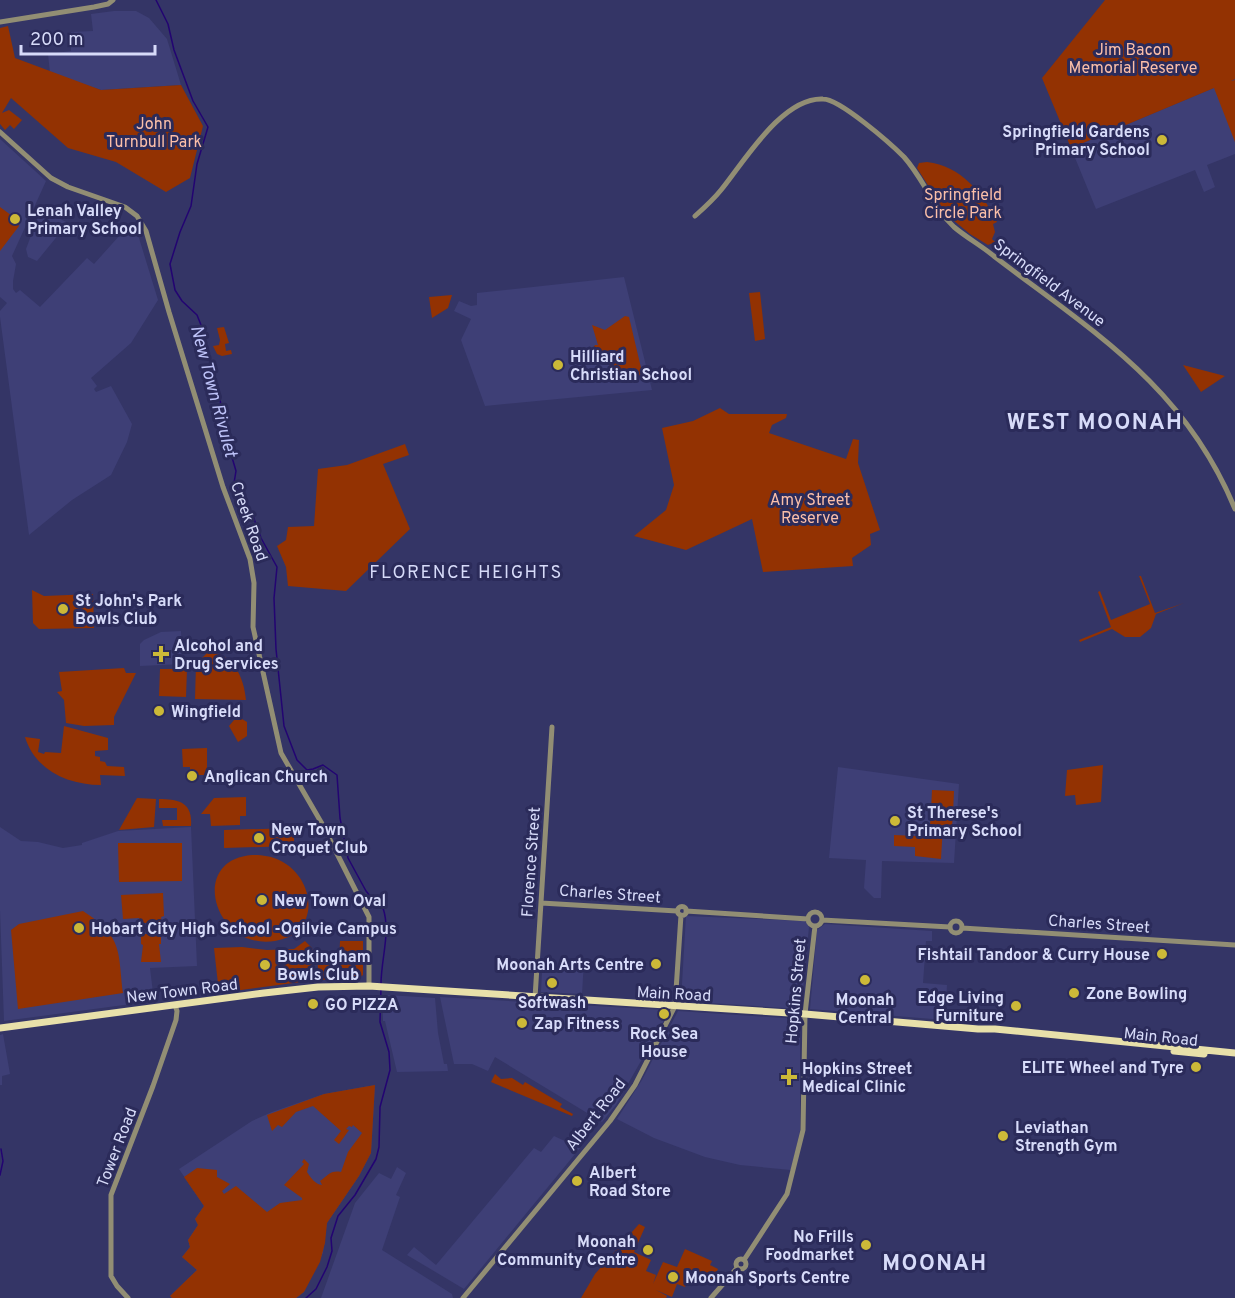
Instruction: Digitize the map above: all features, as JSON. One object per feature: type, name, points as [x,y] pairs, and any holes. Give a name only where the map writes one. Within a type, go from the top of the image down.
[{"type":"main road","name":"Main Road","points":[[373,986],[1018,1030],[1235,1055]]},
{"type":"main road","name":"New Town Road","points":[[0,1028],[318,987],[373,986]]},
{"type":"street","points":[[0,22],[94,7],[108,4],[113,0]]},
{"type":"street","name":"Springfield Avenue","points":[[695,216],[716,196],[754,147],[787,112],[797,105],[816,99],[830,100],[892,145],[910,165],[954,227],[1104,339],[1146,375],[1197,438],[1235,509]]},
{"type":"street","name":"Creek Road","points":[[0,132],[51,178],[68,187],[125,207],[136,216],[146,231],[223,487],[250,559],[254,583],[253,627],[281,753],[321,822],[369,917],[373,986]]},
{"type":"street","name":"Florence Street","points":[[535,998],[552,727]]},
{"type":"street","name":"Charles Street","points":[[541,903],[808,919]]},
{"type":"street","points":[[816,912],[822,920],[819,925],[815,926],[810,925],[808,919],[811,913],[816,912]]},
{"type":"street","name":"Albert Road","points":[[465,1297],[621,1107],[658,1043],[675,1006],[682,913]]},
{"type":"street","name":"Charles Street","points":[[822,920],[950,927],[952,922],[956,922],[961,924],[962,928],[1235,945]]},
{"type":"street","name":"Hopkins Street","points":[[711,1298],[737,1268],[737,1262],[740,1259],[744,1260],[786,1196],[792,1179],[803,1130],[805,1014],[815,926]]},
{"type":"street","name":"Tower Road","points":[[128,1298],[111,1276],[111,1195],[176,1020],[175,1005]]},
{"type":"shaded area","points":[[136,11],[149,18],[167,39],[181,85],[101,90],[50,73],[48,54],[71,51],[71,32],[93,31],[91,14]]},
{"type":"shaded area","name":"Springfield Gardens Primary School","points":[[1235,79],[1235,154],[1207,165],[1215,187],[1204,192],[1195,170],[1096,209],[1071,148]]},
{"type":"shaded area","points":[[0,139],[46,181],[12,256],[16,264],[13,289],[16,293],[20,290],[40,307],[87,258],[94,264],[129,225],[139,238],[158,300],[131,343],[91,378],[97,386],[94,389],[96,392],[111,386],[132,424],[127,442],[111,475],[72,500],[29,535],[0,317],[0,311],[7,303],[0,297]]},
{"type":"shaded area","points":[[41,209],[68,223],[37,261],[28,257],[26,249]]},
{"type":"shaded area","name":"Hilliard Christian School","points":[[624,277],[652,390],[485,406],[461,340],[471,319],[454,311],[459,301],[471,306],[477,305],[477,293]]},
{"type":"shaded area","name":"Alcohol and Drug Services","points":[[181,631],[182,664],[140,666],[140,644],[144,640],[161,632]]},
{"type":"shaded area","name":"St Therese's Primary School","points":[[838,767],[959,784],[954,863],[882,861],[881,898],[874,898],[864,888],[866,860],[829,858]]},
{"type":"shaded area","points":[[0,827],[21,841],[38,842],[63,848],[82,845],[82,843],[118,831],[191,827],[197,966],[150,968],[154,1001],[4,1021]]},
{"type":"shaded area","points":[[686,916],[805,921],[809,927],[801,1009],[681,1001]]},
{"type":"shaded area","points":[[825,924],[932,931],[932,941],[926,941],[923,983],[947,985],[945,1020],[810,1009],[817,930]]},
{"type":"shaded area","points":[[563,959],[584,960],[582,994],[541,992],[542,972],[562,973]]},
{"type":"shaded area","points":[[382,996],[435,998],[438,1033],[444,1064],[447,1064],[448,1071],[397,1072],[385,1021],[383,1021]]},
{"type":"shaded area","points":[[440,997],[665,1010],[667,1015],[616,1105],[602,1122],[495,1057],[488,1071],[472,1064],[454,1064]]},
{"type":"shaded area","points":[[678,1011],[800,1019],[800,1131],[791,1170],[740,1165],[705,1157],[654,1138],[617,1119],[642,1080]]},
{"type":"shaded area","points":[[3,1034],[10,1074],[2,1076],[2,1085],[0,1085],[0,1035]]},
{"type":"shaded area","points":[[375,1085],[371,1153],[359,1176],[327,1223],[323,1253],[304,1292],[296,1298],[172,1298],[170,1296],[197,1270],[182,1257],[190,1247],[188,1240],[198,1225],[195,1219],[204,1206],[179,1169],[252,1121],[272,1112],[324,1094]]},
{"type":"shaded area","points":[[554,1136],[580,1148],[464,1289],[407,1255],[414,1247],[436,1265],[534,1148],[541,1152]]},
{"type":"shaded area","points":[[397,1167],[406,1173],[396,1195],[400,1197],[382,1250],[452,1294],[453,1298],[321,1298],[355,1203],[379,1173],[391,1179]]},
{"type":"green space","name":"Jim Bacon Memorial Reserve","points":[[1105,0],[1235,0],[1235,79],[1231,81],[1235,80],[1235,142],[1214,88],[1071,148],[1042,78]]},
{"type":"green space","name":"John Turnbull Park","points":[[8,26],[15,58],[101,90],[181,85],[203,126],[190,178],[166,192],[116,162],[68,148],[11,98],[2,113],[9,110],[22,120],[14,129],[10,125],[5,130],[0,124],[0,28]]},
{"type":"green space","name":"Springfield Circle Park","points":[[927,162],[950,169],[978,191],[997,222],[993,224],[995,232],[992,239],[995,242],[988,245],[947,215],[917,168],[919,163]]},
{"type":"green space","points":[[0,207],[15,218],[19,226],[0,251]]},
{"type":"green space","points":[[760,292],[765,339],[755,341],[749,293]]},
{"type":"green space","points":[[452,295],[448,308],[432,318],[429,297]]},
{"type":"green space","points":[[625,316],[629,317],[642,372],[628,382],[619,381],[610,376],[609,362],[601,364],[592,349],[598,345],[592,325],[605,330]]},
{"type":"green space","points":[[224,327],[229,343],[225,344],[226,351],[231,350],[232,354],[222,356],[217,354],[213,346],[219,345],[217,328]]},
{"type":"green space","points":[[1183,365],[1225,376],[1201,392]]},
{"type":"green space","name":"Amy Street Reserve","points":[[720,408],[729,414],[787,414],[786,418],[772,425],[769,433],[846,459],[853,439],[859,440],[858,463],[880,530],[870,534],[871,545],[852,558],[853,566],[763,572],[752,519],[686,550],[634,536],[666,510],[674,485],[662,428],[693,421]]},
{"type":"green space","points":[[405,444],[409,455],[383,464],[410,529],[346,591],[288,586],[286,567],[277,546],[286,540],[288,527],[314,526],[318,469],[347,465]]},
{"type":"green space","points":[[1139,576],[1141,576],[1155,613],[1184,603],[1156,614],[1151,628],[1140,637],[1125,637],[1112,629],[1080,642],[1079,640],[1111,627],[1098,592],[1100,591],[1111,620],[1150,604]]},
{"type":"green space","name":"St John's Park Bowls Club","points":[[32,590],[44,596],[93,594],[94,628],[39,629],[33,623]]},
{"type":"green space","points":[[208,652],[224,657],[236,668],[243,683],[246,700],[195,699],[196,664]]},
{"type":"green space","points":[[124,668],[126,673],[136,673],[114,717],[114,725],[84,726],[66,723],[64,700],[57,692],[62,691],[59,672]]},
{"type":"green space","points":[[160,669],[187,669],[186,697],[159,696]]},
{"type":"green space","points":[[242,719],[247,722],[247,736],[238,742],[229,726],[234,720]]},
{"type":"green space","points":[[64,726],[108,738],[108,750],[95,751],[95,756],[100,757],[100,761],[105,762],[107,766],[124,767],[125,776],[100,775],[101,785],[89,784],[65,779],[45,767],[30,749],[25,737],[40,739],[38,752],[61,753]]},
{"type":"green space","points":[[207,748],[207,775],[190,775],[190,767],[183,767],[182,749]]},
{"type":"green space","points":[[1103,765],[1101,802],[1076,805],[1075,795],[1065,796],[1067,770]]},
{"type":"green space","points":[[932,790],[954,791],[953,813],[931,811]]},
{"type":"green space","points":[[246,797],[246,816],[240,816],[240,825],[211,826],[210,814],[201,814],[214,798]]},
{"type":"green space","points":[[137,798],[156,799],[154,827],[119,830]]},
{"type":"green space","points":[[159,799],[178,801],[187,807],[190,812],[191,826],[163,826],[162,820],[177,820],[177,808],[159,808]]},
{"type":"green space","points":[[931,813],[953,814],[952,826],[943,825],[941,859],[915,856],[915,847],[894,846],[894,835],[916,836],[917,824],[930,825]]},
{"type":"green space","name":"New Town Croquet Club","points":[[294,828],[294,846],[224,848],[224,830]]},
{"type":"green space","points":[[118,843],[182,843],[182,881],[119,882]]},
{"type":"green space","name":"New Town Oval","points":[[252,855],[279,860],[301,879],[306,891],[307,917],[301,928],[290,936],[275,941],[254,940],[237,932],[224,920],[217,904],[215,887],[220,872],[232,861]]},
{"type":"green space","points":[[163,893],[162,923],[140,923],[139,918],[123,919],[121,895]]},
{"type":"green space","points":[[83,911],[96,920],[112,937],[119,955],[123,993],[18,1009],[11,930],[19,924]]},
{"type":"green space","points":[[141,934],[161,934],[161,944],[159,944],[161,962],[141,962],[143,945]]},
{"type":"green space","name":"Buckingham Bowls Club","points":[[305,941],[312,948],[316,980],[219,993],[214,948],[294,949]]},
{"type":"green space","points":[[340,941],[363,941],[363,975],[358,979],[319,980],[317,956],[330,954],[331,965],[339,964]]},
{"type":"green space","points":[[495,1074],[501,1079],[512,1078],[523,1085],[525,1082],[562,1104],[560,1107],[573,1114],[572,1116],[491,1082]]},
{"type":"green space","points":[[375,1085],[371,1153],[359,1176],[327,1223],[320,1262],[304,1292],[296,1298],[172,1298],[170,1296],[197,1270],[182,1257],[190,1247],[188,1240],[198,1225],[195,1219],[204,1206],[184,1177],[197,1168],[217,1170],[217,1177],[230,1184],[222,1191],[224,1194],[236,1186],[267,1212],[280,1203],[302,1200],[284,1185],[304,1164],[302,1162],[304,1159],[309,1164],[307,1172],[315,1182],[322,1185],[320,1181],[329,1174],[341,1172],[348,1152],[362,1133],[353,1125],[349,1126],[346,1129],[349,1130],[339,1144],[334,1140],[341,1131],[313,1106],[296,1112],[282,1127],[278,1125],[272,1131],[267,1115],[324,1094]]},
{"type":"green space","points":[[639,1224],[645,1227],[634,1252],[651,1260],[646,1271],[656,1275],[653,1284],[663,1262],[677,1267],[685,1249],[712,1261],[710,1265],[718,1269],[712,1281],[692,1272],[685,1287],[677,1284],[672,1297],[656,1290],[667,1296],[666,1298],[581,1298],[595,1274]]},
{"type":"waterway","name":"New Town Rivulet","points":[[156,0],[168,24],[174,50],[193,101],[208,127],[197,164],[191,206],[170,264],[175,290],[182,301],[197,315],[201,325],[206,352],[212,365],[220,399],[224,430],[236,471],[234,483],[253,516],[261,538],[277,567],[274,598],[276,649],[284,726],[297,760],[307,770],[323,765],[337,775],[340,818],[348,858],[366,891],[383,908],[386,936],[381,984]]},
{"type":"waterway","name":"New Town Rivulet","points":[[306,1298],[316,1289],[327,1267],[332,1251],[331,1238],[338,1216],[355,1195],[376,1159],[379,1147],[380,1107],[390,1070],[389,1052],[380,1022],[381,988]]},
{"type":"waterway","points":[[0,1175],[3,1161],[1,1149]]},
{"type":"place","name":"Springfield Gardens Primary School","points":[[1162,140]]},
{"type":"place","name":"Lenah Valley Primary School","points":[[15,219]]},
{"type":"place","name":"Hilliard Christian School","points":[[558,365]]},
{"type":"place","name":"St John's Park Bowls Club","points":[[63,609]]},
{"type":"place","name":"Alcohol and Drug Services","points":[[161,654]]},
{"type":"place","name":"Wingfield","points":[[159,711]]},
{"type":"place","name":"Anglican Church","points":[[192,776]]},
{"type":"place","name":"St Therese's Primary School","points":[[895,821]]},
{"type":"place","name":"New Town Croquet Club","points":[[259,838]]},
{"type":"place","name":"New Town Oval","points":[[262,900]]},
{"type":"place","name":"Hobart City High School -Ogilvie Campus","points":[[79,928]]},
{"type":"place","name":"Fishtail Tandoor & Curry House","points":[[1162,954]]},
{"type":"place","name":"Moonah Arts Centre","points":[[656,964]]},
{"type":"place","name":"Buckingham Bowls Club","points":[[265,965]]},
{"type":"place","name":"Moonah Central","points":[[865,980]]},
{"type":"place","name":"Softwash","points":[[552,983]]},
{"type":"place","name":"Zone Bowling","points":[[1074,993]]},
{"type":"place","name":"GO PIZZA","points":[[313,1004]]},
{"type":"place","name":"Edge Living Furniture","points":[[1016,1006]]},
{"type":"place","name":"Rock Sea House","points":[[664,1014]]},
{"type":"place","name":"Zap Fitness","points":[[522,1023]]},
{"type":"place","name":"ELITE Wheel and Tyre","points":[[1196,1067]]},
{"type":"place","name":"Hopkins Street Medical Clinic","points":[[789,1077]]},
{"type":"place","name":"Leviathan Strength Gym","points":[[1003,1136]]},
{"type":"place","name":"Albert Road Store","points":[[577,1181]]},
{"type":"place","name":"No Frills Foodmarket","points":[[866,1245]]},
{"type":"place","name":"Moonah Community Centre","points":[[648,1250]]},
{"type":"place","name":"Moonah Sports Centre","points":[[673,1277]]},
{"type":"district","name":"WEST MOONAH","points":[[1095,421]]},
{"type":"district","name":"FLORENCE HEIGHTS","points":[[466,572]]},
{"type":"district","name":"MOONAH","points":[[935,1262]]}]
